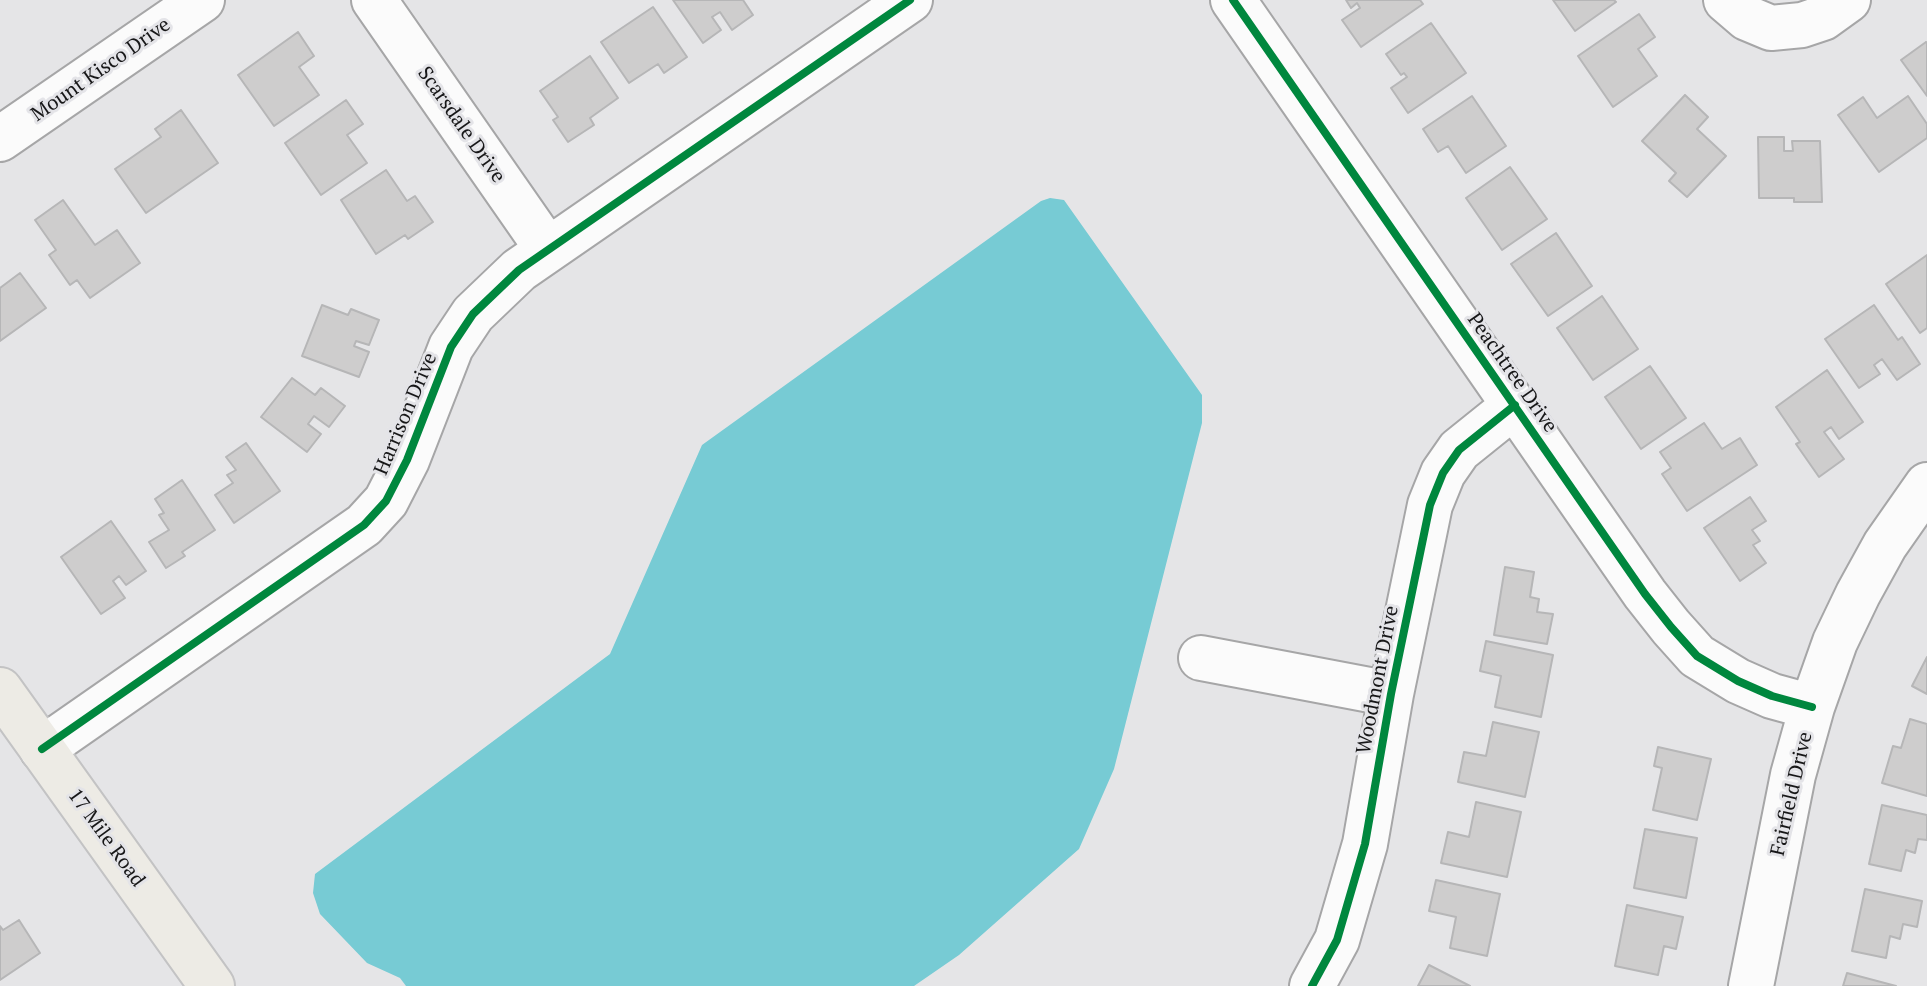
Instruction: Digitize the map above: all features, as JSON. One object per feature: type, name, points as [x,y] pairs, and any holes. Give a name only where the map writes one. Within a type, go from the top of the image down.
[{"type":"main road","name":"17 Mile Road","points":[[0,690],[212,986]]},
{"type":"street","name":"Mount Kisco Drive","points":[[0,139],[202,0]]},
{"type":"street","name":"Scarsdale Drive","points":[[374,0],[548,250]]},
{"type":"street","name":"Harrison Drive","points":[[42,749],[364,525],[386,501],[398,480],[451,347],[473,314],[519,270],[910,0]]},
{"type":"street","name":"Peachtree Drive","points":[[1233,0],[1645,594],[1697,656],[1738,681],[1772,696],[1812,707]]},
{"type":"street","points":[[1726,0],[1747,18],[1771,28],[1802,25],[1823,18],[1848,0]]},
{"type":"street","name":"Woodmont Drive","points":[[1312,986],[1337,940],[1365,844],[1391,694],[1430,505],[1443,473],[1459,450],[1515,405]]},
{"type":"street","name":"Fairfield Drive","points":[[1751,986],[1793,775],[1812,707],[1835,642],[1858,594],[1885,545],[1927,485]]},
{"type":"street","points":[[1201,658],[1391,694]]},
{"type":"water","points":[[1050,198],[1064,200],[1202,395],[1202,423],[1114,769],[1079,849],[959,955],[914,986],[406,986],[400,978],[367,963],[320,914],[313,893],[315,874],[610,654],[702,445],[1041,201]]},
{"type":"building","points":[[673,0],[743,0],[753,15],[732,30],[720,12],[712,17],[721,30],[703,43]]},
{"type":"building","points":[[1346,0],[1420,0],[1423,4],[1361,47],[1342,20],[1360,8],[1357,3],[1351,8]]},
{"type":"building","points":[[1553,0],[1614,0],[1616,2],[1575,31]]},
{"type":"building","points":[[653,7],[687,57],[664,73],[658,64],[629,83],[601,42]]},
{"type":"building","points":[[1639,14],[1655,37],[1638,49],[1657,76],[1613,107],[1578,56]]},
{"type":"building","points":[[1431,23],[1466,73],[1408,113],[1391,88],[1407,77],[1404,73],[1401,75],[1386,54]]},
{"type":"building","points":[[298,32],[314,56],[299,67],[319,95],[274,126],[238,75]]},
{"type":"building","points":[[1927,43],[1927,96],[1901,60]]},
{"type":"building","points":[[590,56],[618,98],[590,118],[594,125],[568,142],[553,120],[558,117],[540,91]]},
{"type":"building","points":[[1685,95],[1708,117],[1697,129],[1726,156],[1687,197],[1669,181],[1676,173],[1642,141]]},
{"type":"building","points":[[1472,96],[1506,146],[1466,173],[1448,146],[1438,152],[1423,129]]},
{"type":"building","points":[[1908,96],[1927,124],[1927,138],[1879,172],[1838,115],[1863,97],[1877,118]]},
{"type":"building","points":[[346,100],[363,124],[347,135],[367,163],[321,195],[285,143]]},
{"type":"building","points":[[181,110],[218,163],[146,213],[115,169],[161,137],[155,129]]},
{"type":"building","points":[[1758,137],[1784,137],[1784,151],[1793,151],[1792,141],[1820,141],[1822,202],[1759,198]]},
{"type":"building","points":[[1510,167],[1547,219],[1502,250],[1466,198]]},
{"type":"building","points":[[386,170],[407,201],[415,196],[433,222],[408,239],[405,235],[376,254],[341,200]]},
{"type":"building","points":[[63,200],[95,245],[117,230],[140,263],[90,298],[77,280],[70,285],[49,255],[56,250],[35,220]]},
{"type":"building","points":[[1556,233],[1592,286],[1548,316],[1511,264]]},
{"type":"building","points":[[1927,255],[1927,328],[1920,333],[1886,284]]},
{"type":"building","points":[[20,273],[46,308],[0,341],[0,288]]},
{"type":"building","points":[[1602,296],[1638,349],[1593,380],[1557,328]]},
{"type":"building","points":[[322,305],[348,315],[351,309],[379,320],[369,345],[356,341],[354,346],[369,352],[359,377],[302,356]]},
{"type":"building","points":[[1874,305],[1898,340],[1902,337],[1920,364],[1897,380],[1882,359],[1874,365],[1880,374],[1859,388],[1825,339]]},
{"type":"building","points":[[1650,366],[1686,418],[1641,449],[1605,397]]},
{"type":"building","points":[[1827,370],[1863,422],[1839,439],[1831,427],[1824,432],[1844,459],[1819,477],[1776,407]]},
{"type":"building","points":[[292,378],[315,395],[321,388],[345,406],[329,427],[314,416],[308,424],[321,434],[307,452],[261,417]]},
{"type":"building","points":[[1704,423],[1722,449],[1740,438],[1757,465],[1687,511],[1662,474],[1671,468],[1660,452]]},
{"type":"building","points":[[246,443],[280,491],[234,523],[215,495],[233,483],[227,475],[236,470],[226,457]]},
{"type":"building","points":[[182,480],[215,530],[182,552],[185,556],[166,568],[149,542],[169,530],[159,515],[164,513],[155,499]]},
{"type":"building","points":[[1750,497],[1766,521],[1752,530],[1760,541],[1753,545],[1766,563],[1740,581],[1704,528]]},
{"type":"building","points":[[111,521],[146,571],[126,585],[119,576],[113,581],[125,598],[101,614],[61,557]]},
{"type":"building","points":[[1505,567],[1534,572],[1530,597],[1539,599],[1537,612],[1553,614],[1547,644],[1494,635]]},
{"type":"building","points":[[1486,641],[1553,655],[1541,717],[1495,707],[1501,676],[1480,671]]},
{"type":"building","points":[[1927,657],[1927,694],[1912,686]]},
{"type":"building","points":[[1910,719],[1927,724],[1927,796],[1882,783],[1893,746],[1901,748]]},
{"type":"building","points":[[1493,722],[1539,732],[1525,797],[1458,782],[1464,752],[1486,756]]},
{"type":"building","points":[[1658,747],[1711,759],[1697,820],[1653,810],[1662,768],[1654,766]]},
{"type":"building","points":[[1476,802],[1521,812],[1507,877],[1441,863],[1448,832],[1469,837]]},
{"type":"building","points":[[1882,805],[1927,815],[1927,840],[1918,839],[1915,853],[1906,850],[1901,871],[1869,864]]},
{"type":"building","points":[[1645,829],[1697,838],[1686,898],[1634,888]]},
{"type":"building","points":[[1436,880],[1500,894],[1487,956],[1450,948],[1456,917],[1429,911]]},
{"type":"building","points":[[1865,889],[1922,901],[1917,927],[1903,924],[1900,939],[1890,936],[1886,958],[1852,951]]},
{"type":"building","points":[[1627,905],[1683,917],[1676,949],[1664,946],[1658,975],[1615,966]]},
{"type":"building","points":[[19,920],[40,953],[0,980],[0,926],[3,930]]},
{"type":"building","points":[[1429,965],[1470,986],[1418,986]]},
{"type":"building","points":[[1847,973],[1896,986],[1843,986]]},
{"type":"cycle path","points":[[42,749],[364,525],[386,501],[407,460],[451,347],[473,314],[519,270],[910,0]]},
{"type":"cycle path","points":[[1233,0],[1645,594],[1671,627],[1697,656],[1738,681],[1772,696],[1812,707]]},
{"type":"cycle path","points":[[1312,986],[1337,940],[1365,844],[1391,694],[1430,505],[1443,473],[1459,450],[1515,405]]}]
